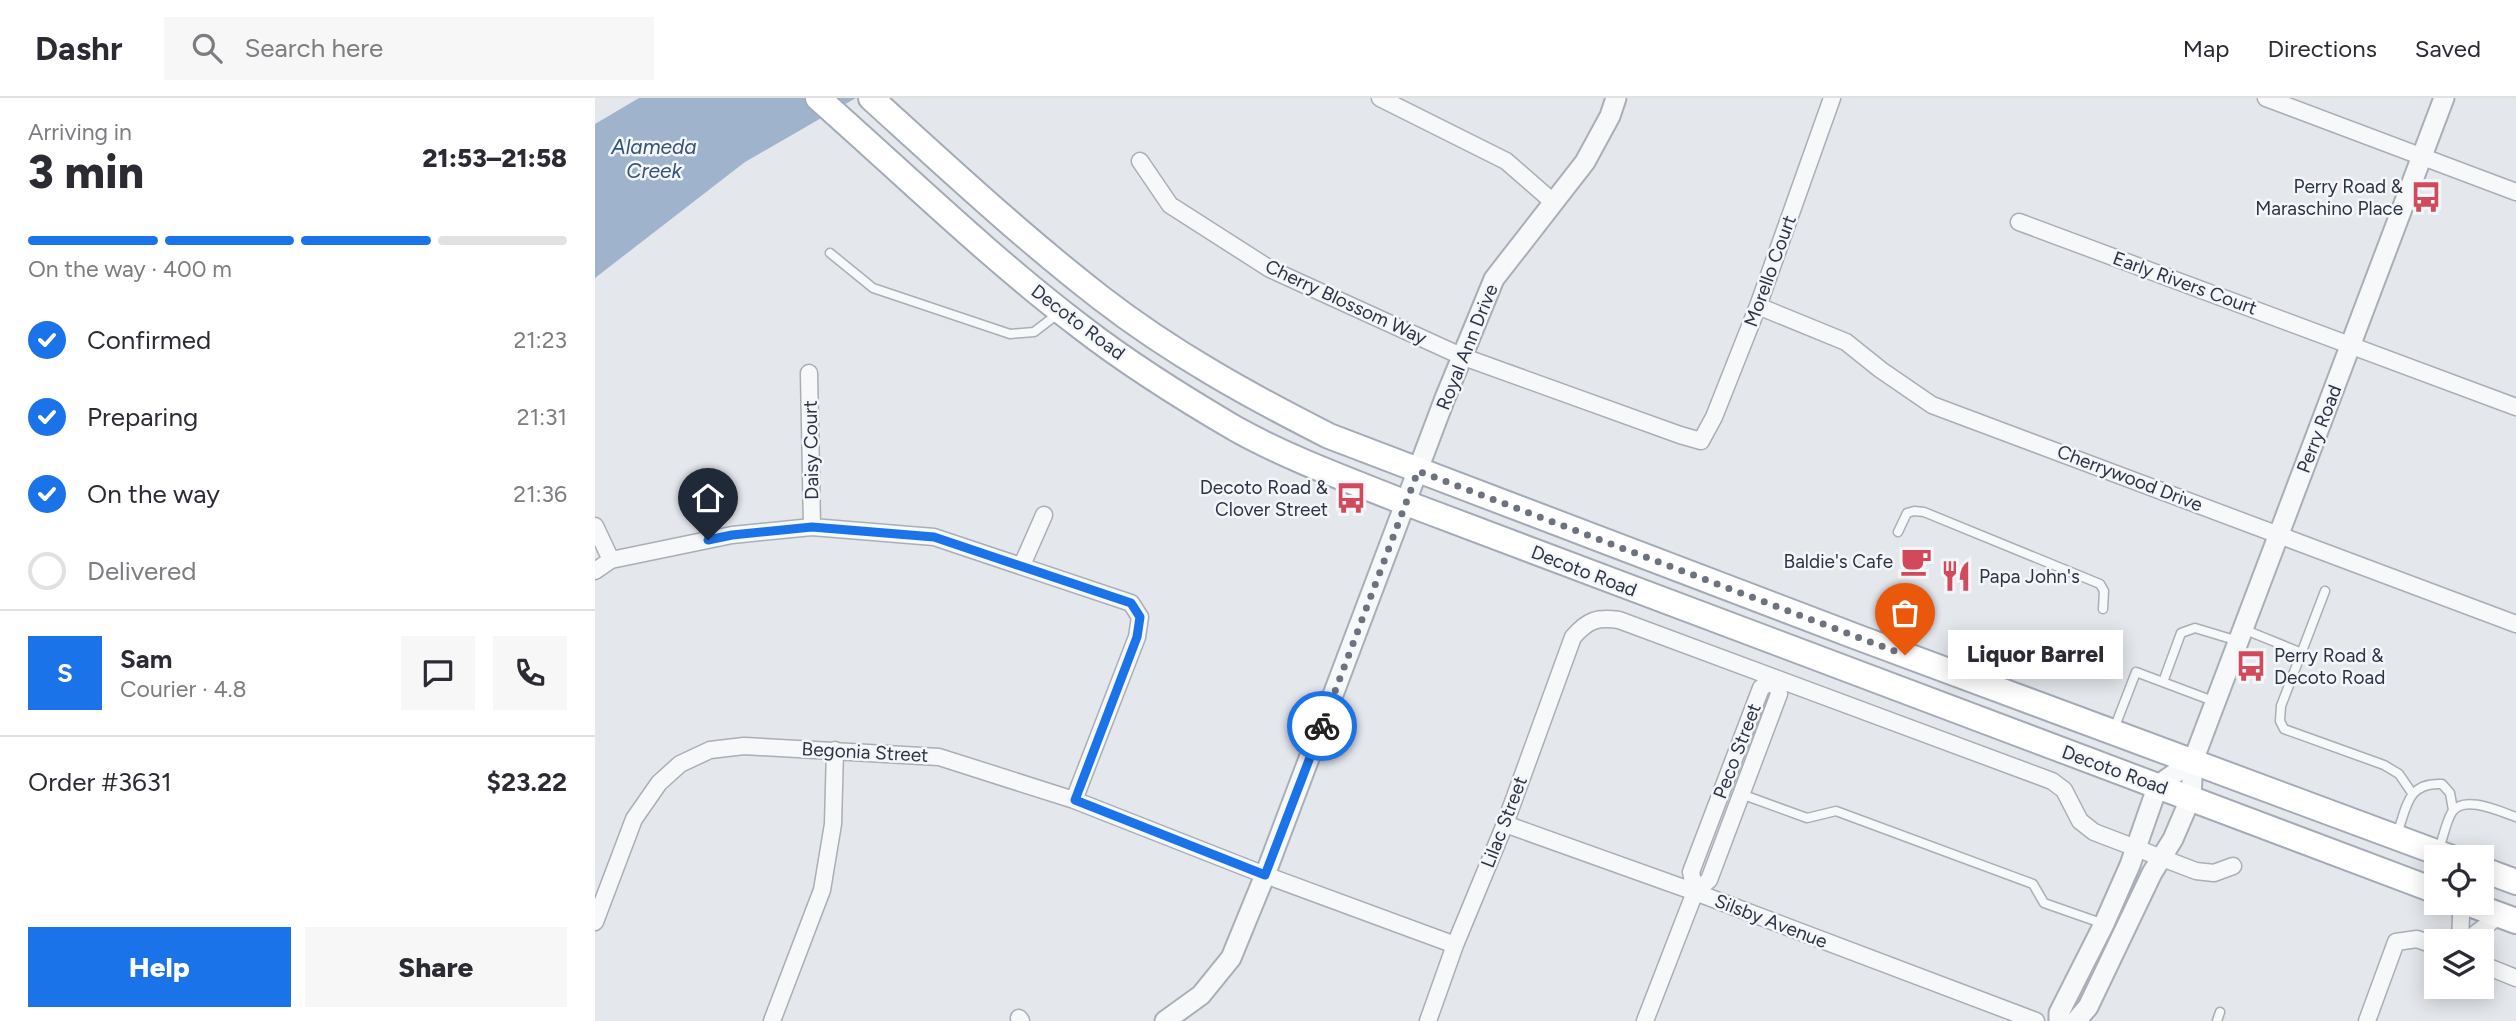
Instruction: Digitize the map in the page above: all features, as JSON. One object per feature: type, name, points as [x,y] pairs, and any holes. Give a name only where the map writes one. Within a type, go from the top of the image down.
[{"type":"main road","name":"Decoto Road","points":[[818,98],[1062,311],[1159,381],[1239,430],[1315,467],[1406,503],[2024,738],[2191,797],[2424,886]]},
{"type":"main road","name":"Decoto Road","points":[[871,98],[1101,298],[1174,350],[1255,399],[1329,436],[2424,847]]},
{"type":"main road","points":[[2494,874],[2516,882]]},
{"type":"street","points":[[1380,98],[1506,161],[1553,202]]},
{"type":"street","name":"Royal Ann Drive","points":[[1165,1021],[1201,995],[1231,958],[1265,875],[1461,356],[1494,279],[1585,162],[1610,116],[1616,98]]},
{"type":"street","name":"Morello Court","points":[[1702,441],[1758,306],[1832,98]]},
{"type":"street","points":[[2266,98],[2516,192]]},
{"type":"street","name":"Perry Road","points":[[2076,1021],[2088,1007],[2161,858],[2173,839],[2191,797],[2193,761],[2444,98]]},
{"type":"street","name":"Cherry Blossom Way","points":[[1140,160],[1170,205],[1270,269],[1461,356],[1702,441]]},
{"type":"street","name":"Early Rivers Court","points":[[2019,222],[2516,407]]},
{"type":"street","name":"Cherrywood Drive","points":[[1758,306],[1846,342],[1932,405],[2516,624]]},
{"type":"street","name":"Daisy Court","points":[[809,373],[812,527]]},
{"type":"street","points":[[1022,565],[1044,515]]},
{"type":"street","points":[[595,526],[611,560]]},
{"type":"street","points":[[595,571],[611,560],[732,535],[812,527],[934,537],[1131,603],[1140,617],[1137,637],[1075,800]]},
{"type":"street","name":"Decoto Road","points":[[1584,624],[1598,618],[1619,620],[2052,781],[2064,790],[2080,821],[2094,832],[2161,858],[2196,871],[2214,873],[2233,866]]},
{"type":"street","name":"Lilac Street","points":[[1428,1021],[1455,945],[1505,824],[1573,637],[1584,624]]},
{"type":"street","name":"Peco Street","points":[[1645,1021],[1695,892],[1709,880],[1779,694],[1775,678],[1761,688],[1691,872],[1695,892]]},
{"type":"street","name":"Begonia Street","points":[[595,922],[634,819],[659,783],[680,764],[710,750],[744,746],[939,757],[1075,800],[1265,875],[1455,945]]},
{"type":"street","points":[[772,1021],[822,890],[833,824],[835,750]]},
{"type":"street","points":[[2059,1021],[2059,1013],[2104,924],[2136,848],[2158,785],[2193,761]]},
{"type":"street","name":"Silsby Avenue","points":[[1505,824],[1695,892],[2036,1021]]},
{"type":"street","points":[[2485,929],[2508,918]]},
{"type":"street","points":[[2367,1021],[2396,942],[2417,939],[2424,942]]},
{"type":"street","points":[[2494,969],[2516,978]]},
{"type":"lane","points":[[830,253],[873,288],[1010,334],[1034,332],[1062,311]]},
{"type":"lane","points":[[1898,532],[1907,513],[1924,512],[2100,584],[2104,591],[2103,609]]},
{"type":"lane","points":[[2325,591],[2281,706],[2280,721],[2284,729],[2384,765],[2399,774],[2412,793]]},
{"type":"lane","points":[[2163,682],[2181,633],[2195,628],[2240,635],[2302,653]]},
{"type":"lane","points":[[2113,732],[2136,672],[2216,702]]},
{"type":"lane","points":[[2396,836],[2412,793],[2418,787],[2429,783],[2442,784],[2450,793],[2453,810],[2447,845]]},
{"type":"lane","points":[[1741,794],[1807,818],[1836,811],[2033,884],[2044,903],[2104,924]]},
{"type":"lane","points":[[2453,810],[2476,804],[2516,817]]},
{"type":"water","name":"Alameda Creek","points":[[639,98],[856,98],[745,162],[595,278],[595,124]]},
{"type":"way so far","points":[[1322,726],[1418,471],[1905,655]]},
{"type":"place","name":"Perry Road & Maraschino Place","points":[[2426,197]]},
{"type":"place","name":"Decoto Road & Clover Street","points":[[1351,498]]},
{"type":"place","name":"Baldie's Cafe","points":[[1916,561]]},
{"type":"place","name":"Papa John's","points":[[1956,576]]},
{"type":"place","name":"Liquor Barrel","points":[[1905,655]]},
{"type":"place","name":"Perry Road & Decoto Road","points":[[2251,666]]},
{"type":"route","points":[[708,540],[812,527],[934,537],[1131,603],[1140,617],[1137,637],[1075,800],[1265,875],[1322,726]]}]
